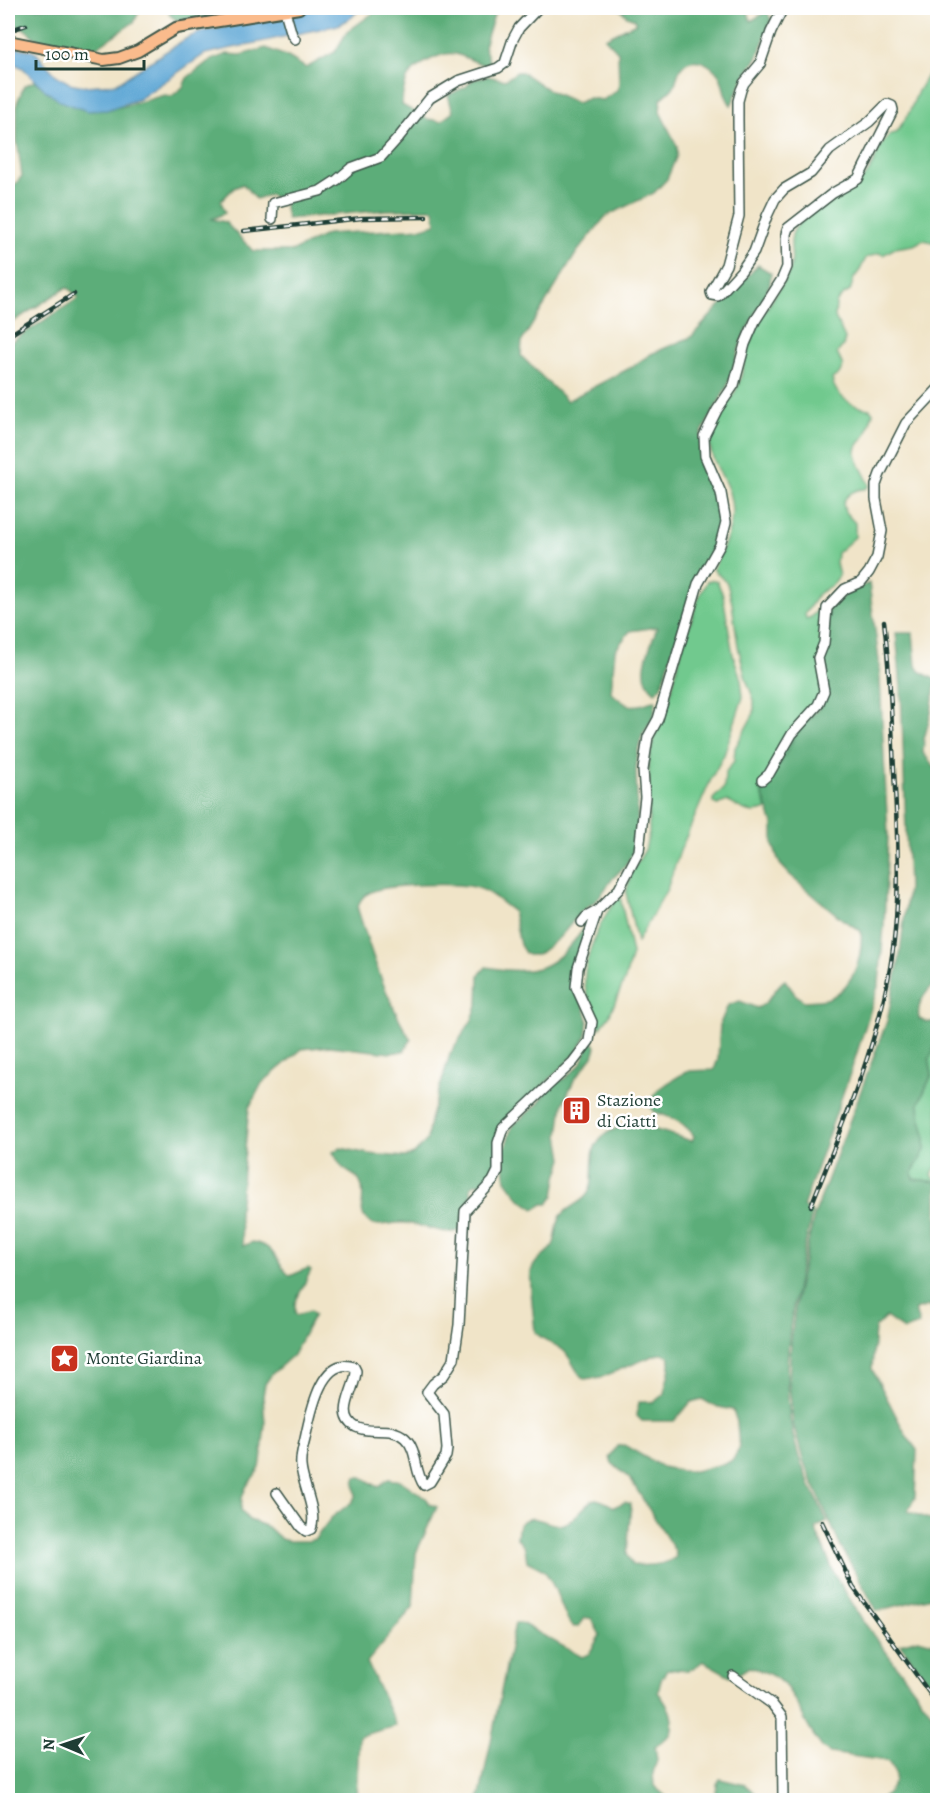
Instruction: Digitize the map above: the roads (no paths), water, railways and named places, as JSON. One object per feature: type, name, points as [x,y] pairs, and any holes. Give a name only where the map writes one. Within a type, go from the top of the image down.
[{"type":"main road","points":[[8,41],[104,60],[119,58],[138,51],[176,28],[286,13],[299,8]]},
{"type":"street","points":[[272,219],[273,203],[320,191],[351,168],[381,157],[430,98],[458,81],[498,68],[505,63],[519,28],[538,8]]},
{"type":"street","points":[[582,922],[619,889],[639,851],[644,822],[643,770],[648,736],[658,719],[698,584],[720,545],[726,522],[721,493],[705,456],[704,436],[717,410],[734,385],[745,344],[755,321],[784,273],[788,261],[786,244],[788,228],[812,208],[858,179],[893,110],[887,104],[868,122],[830,150],[811,173],[784,189],[771,208],[750,258],[741,272],[720,295],[715,297],[712,295],[711,292],[726,265],[739,216],[738,101],[744,83],[760,64],[771,32],[783,8]]},
{"type":"street","points":[[286,13],[294,37]]},
{"type":"street","points":[[762,780],[769,774],[792,734],[822,698],[825,691],[818,658],[824,643],[827,608],[845,590],[861,582],[869,572],[876,557],[882,531],[876,499],[876,485],[880,474],[906,423],[938,389]]},
{"type":"street","points":[[277,1493],[301,1527],[306,1531],[311,1529],[312,1513],[301,1468],[302,1450],[320,1387],[334,1369],[344,1365],[354,1367],[356,1371],[346,1411],[354,1426],[363,1430],[394,1432],[403,1436],[408,1442],[423,1485],[430,1482],[446,1456],[445,1417],[427,1392],[444,1375],[454,1359],[459,1325],[465,1211],[493,1181],[498,1171],[498,1143],[503,1128],[573,1062],[589,1041],[592,1022],[576,987],[576,976],[597,911]]},
{"type":"street","points":[[733,1676],[772,1704],[782,1717],[783,1800]]},
{"type":"water","points":[[319,8],[361,8],[351,18],[338,25],[205,54],[139,99],[107,110],[87,111],[60,101],[46,91],[23,68],[8,63],[8,46],[34,51],[56,75],[69,83],[84,86],[116,84],[187,38],[204,31]]},
{"type":"railway","points":[[8,31],[26,25]]},
{"type":"railway","points":[[244,231],[362,218],[426,217]]},
{"type":"railway","points":[[8,336],[74,294]]},
{"type":"railway","points":[[811,1206],[865,1066],[882,1008],[892,953],[897,901],[898,849],[884,621]]},
{"type":"railway","points":[[822,1522],[853,1587],[938,1705]]},
{"type":"place","name":"Stazione di Ciatti","points":[[576,1110]]},
{"type":"place","name":"Monte Giardina","points":[[65,1358]]}]
